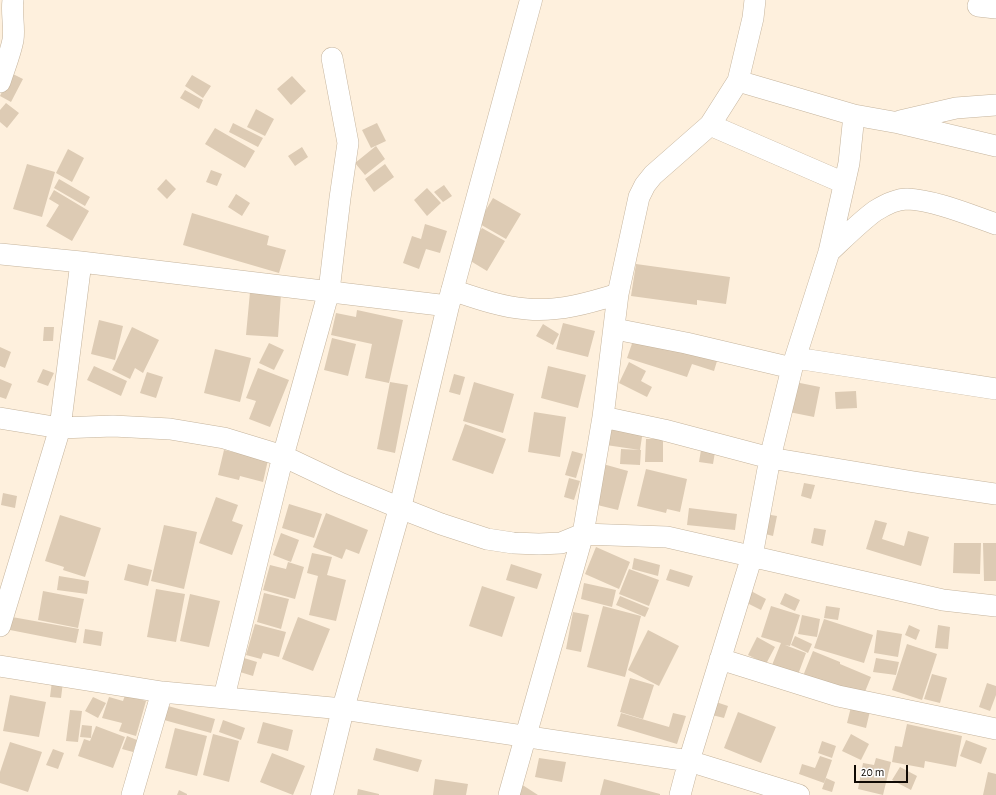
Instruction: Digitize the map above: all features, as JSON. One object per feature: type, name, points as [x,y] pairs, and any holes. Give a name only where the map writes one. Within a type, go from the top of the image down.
[{"type":"street","points":[[0,82],[13,40],[13,0]]},
{"type":"street","points":[[322,795],[400,508],[450,298],[530,0]]},
{"type":"street","points":[[508,795],[583,534],[603,417],[618,294],[639,197],[645,185],[653,175],[710,125],[738,81],[753,18],[755,0]]},
{"type":"street","points":[[224,697],[283,456],[329,290],[348,143],[332,58]]},
{"type":"street","points":[[738,81],[854,115],[895,122],[996,146]]},
{"type":"street","points":[[895,122],[956,108],[996,105]]},
{"type":"street","points":[[680,795],[688,761],[752,556],[770,458],[794,363],[811,305],[829,252],[849,163],[854,115]]},
{"type":"street","points":[[710,125],[844,183]]},
{"type":"street","points":[[829,252],[876,211],[893,202],[906,199],[922,201],[945,207],[996,224]]},
{"type":"street","points":[[0,254],[329,290],[450,298],[495,303],[527,309],[554,309],[596,301],[618,294]]},
{"type":"street","points":[[0,626],[60,428],[82,262]]},
{"type":"street","points":[[614,329],[794,363],[996,390]]},
{"type":"street","points":[[603,417],[664,430],[770,458],[996,494]]},
{"type":"street","points":[[0,418],[60,428],[113,426],[170,429],[224,438],[283,456],[342,484],[400,508],[441,524],[487,539],[513,543],[539,544],[561,543],[583,534],[667,537],[943,600],[996,606]]},
{"type":"street","points":[[720,660],[838,696],[996,729]]},
{"type":"street","points":[[0,666],[162,692],[344,710],[688,761],[799,795]]},
{"type":"street","points":[[132,795],[162,692]]},
{"type":"building","points":[[11,73],[23,79],[11,102],[0,96]]},
{"type":"building","points":[[192,75],[211,86],[203,98],[185,86]]},
{"type":"building","points":[[292,76],[306,91],[291,105],[277,89]]},
{"type":"building","points":[[185,90],[203,100],[199,109],[180,98]]},
{"type":"building","points":[[6,103],[19,113],[7,128],[0,122],[0,110]]},
{"type":"building","points":[[256,109],[274,119],[265,136],[247,127]]},
{"type":"building","points":[[233,123],[263,138],[258,147],[229,132]]},
{"type":"building","points":[[377,123],[386,141],[371,148],[362,130]]},
{"type":"building","points":[[215,128],[255,151],[245,168],[205,144]]},
{"type":"building","points":[[376,146],[385,159],[365,175],[355,163]]},
{"type":"building","points":[[302,147],[308,157],[295,166],[288,156]]},
{"type":"building","points":[[68,149],[84,158],[72,182],[56,173]]},
{"type":"building","points":[[27,164],[55,172],[42,217],[13,209]]},
{"type":"building","points":[[385,164],[394,177],[374,192],[365,179]]},
{"type":"building","points":[[211,170],[222,174],[217,186],[206,182]]},
{"type":"building","points":[[59,179],[90,197],[85,206],[54,188]]},
{"type":"building","points":[[166,179],[176,189],[167,199],[157,189]]},
{"type":"building","points":[[444,185],[452,196],[443,202],[434,192]]},
{"type":"building","points":[[427,188],[441,203],[427,216],[414,200]]},
{"type":"building","points":[[54,190],[89,211],[72,241],[46,226],[59,205],[49,199]]},
{"type":"building","points":[[236,194],[250,203],[242,216],[228,207]]},
{"type":"building","points":[[493,198],[521,214],[506,239],[478,223]]},
{"type":"building","points":[[192,213],[269,236],[267,245],[286,250],[279,273],[183,245]]},
{"type":"building","points":[[425,224],[447,231],[440,253],[426,249],[419,269],[403,263],[412,236],[421,239]]},
{"type":"building","points":[[482,228],[505,241],[487,271],[464,257]]},
{"type":"building","points":[[636,264],[730,277],[726,304],[697,300],[697,305],[631,296]]},
{"type":"building","points":[[250,292],[281,294],[278,337],[246,335]]},
{"type":"building","points":[[357,310],[403,320],[389,383],[365,378],[372,344],[331,335],[336,313],[356,317]]},
{"type":"building","points":[[99,320],[123,326],[115,360],[91,354]]},
{"type":"building","points":[[563,323],[595,331],[588,357],[556,349]]},
{"type":"building","points":[[543,324],[559,334],[553,345],[536,336]]},
{"type":"building","points":[[44,327],[54,327],[53,341],[43,341]]},
{"type":"building","points":[[132,327],[159,340],[143,373],[135,368],[130,379],[112,370]]},
{"type":"building","points":[[635,335],[717,361],[714,371],[692,364],[687,377],[627,358]]},
{"type":"building","points":[[332,338],[356,344],[348,376],[324,370]]},
{"type":"building","points":[[269,343],[284,350],[274,370],[259,363]]},
{"type":"building","points":[[0,347],[11,352],[5,368],[0,366]]},
{"type":"building","points":[[215,349],[251,358],[240,402],[204,393]]},
{"type":"building","points":[[629,362],[646,371],[641,381],[652,387],[647,397],[619,383]]},
{"type":"building","points":[[94,366],[127,381],[121,396],[87,380]]},
{"type":"building","points":[[548,366],[586,375],[578,408],[541,398]]},
{"type":"building","points":[[258,368],[289,380],[270,427],[249,419],[256,401],[246,398]]},
{"type":"building","points":[[43,369],[54,373],[48,386],[37,382]]},
{"type":"building","points":[[147,372],[163,377],[156,398],[140,393]]},
{"type":"building","points":[[454,374],[465,377],[460,395],[449,392]]},
{"type":"building","points":[[0,379],[12,384],[6,399],[0,397]]},
{"type":"building","points":[[390,382],[408,385],[395,453],[377,449]]},
{"type":"building","points":[[474,382],[514,394],[503,433],[463,421]]},
{"type":"building","points":[[795,382],[820,387],[814,417],[789,412]]},
{"type":"building","points":[[856,391],[857,408],[836,409],[835,392]]},
{"type":"building","points":[[534,412],[566,417],[560,457],[528,452]]},
{"type":"building","points":[[465,424],[506,439],[493,474],[452,460]]},
{"type":"building","points":[[609,425],[643,430],[640,450],[606,445]]},
{"type":"building","points":[[646,439],[663,439],[663,462],[645,462]]},
{"type":"building","points":[[621,449],[641,450],[640,465],[620,464]]},
{"type":"building","points":[[224,450],[268,460],[263,482],[240,476],[239,480],[218,475]]},
{"type":"building","points":[[701,450],[715,452],[713,464],[699,462]]},
{"type":"building","points":[[572,451],[583,454],[576,478],[565,475]]},
{"type":"building","points":[[603,464],[628,471],[618,510],[593,504]]},
{"type":"building","points":[[646,469],[687,479],[680,512],[667,509],[666,513],[637,506]]},
{"type":"building","points":[[569,478],[580,481],[574,500],[564,497]]},
{"type":"building","points":[[804,483],[815,485],[811,499],[801,496]]},
{"type":"building","points":[[3,493],[17,496],[15,508],[1,505]]},
{"type":"building","points":[[216,497],[238,505],[232,521],[243,525],[232,555],[199,543]]},
{"type":"building","points":[[289,504],[322,514],[314,538],[282,528]]},
{"type":"building","points":[[689,508],[737,514],[735,530],[687,525]]},
{"type":"building","points":[[326,513],[368,530],[359,554],[346,549],[342,559],[313,547]]},
{"type":"building","points":[[765,514],[777,516],[773,536],[761,533]]},
{"type":"building","points":[[60,515],[101,528],[85,577],[63,570],[64,567],[45,561]]},
{"type":"building","points":[[875,520],[887,523],[882,539],[904,546],[908,531],[929,537],[921,566],[866,549]]},
{"type":"building","points":[[164,525],[197,532],[184,589],[151,581]]},
{"type":"building","points":[[814,528],[826,530],[823,546],[811,543]]},
{"type":"building","points":[[281,533],[299,540],[291,562],[273,555]]},
{"type":"building","points":[[954,543],[981,543],[980,574],[953,573]]},
{"type":"building","points":[[983,543],[996,543],[996,581],[984,581]]},
{"type":"building","points":[[596,547],[630,562],[619,589],[585,574]]},
{"type":"building","points":[[312,553],[332,557],[327,575],[346,580],[336,621],[309,615],[318,576],[307,573]]},
{"type":"building","points":[[634,558],[660,565],[658,576],[632,569]]},
{"type":"building","points":[[288,562],[304,567],[295,599],[263,590],[270,565],[286,569]]},
{"type":"building","points":[[128,564],[152,570],[148,586],[124,580]]},
{"type":"building","points":[[511,564],[542,574],[537,589],[506,580]]},
{"type":"building","points":[[629,569],[659,580],[649,606],[619,594]]},
{"type":"building","points":[[670,569],[693,576],[689,587],[666,580]]},
{"type":"building","points":[[59,576],[89,581],[87,594],[57,590]]},
{"type":"building","points":[[584,583],[616,590],[612,607],[581,599]]},
{"type":"building","points":[[482,586],[515,597],[502,637],[469,626]]},
{"type":"building","points":[[156,589],[185,594],[176,642],[147,637]]},
{"type":"building","points":[[43,591],[84,599],[78,628],[38,620]]},
{"type":"building","points":[[751,591],[766,599],[761,610],[745,602]]},
{"type":"building","points":[[264,593],[289,599],[281,629],[257,622]]},
{"type":"building","points":[[785,593],[800,600],[795,611],[780,604]]},
{"type":"building","points":[[190,594],[220,601],[209,647],[180,641]]},
{"type":"building","points":[[620,596],[649,608],[645,617],[616,605]]},
{"type":"building","points":[[603,606],[641,616],[625,677],[587,667]]},
{"type":"building","points":[[771,606],[800,615],[790,646],[785,645],[806,653],[796,680],[770,670],[781,643],[761,637]]},
{"type":"building","points":[[826,606],[840,608],[838,620],[824,618]]},
{"type":"building","points":[[573,612],[589,615],[581,652],[566,649]]},
{"type":"building","points":[[802,615],[820,619],[817,637],[798,634]]},
{"type":"building","points":[[12,617],[79,629],[76,643],[10,630]]},
{"type":"building","points":[[298,617],[330,629],[313,671],[282,659]]},
{"type":"building","points":[[824,619],[873,635],[864,663],[814,648]]},
{"type":"building","points":[[255,624],[286,632],[279,657],[263,653],[261,659],[246,655]]},
{"type":"building","points":[[909,625],[920,630],[916,640],[905,635]]},
{"type":"building","points":[[938,625],[950,627],[948,649],[935,648]]},
{"type":"building","points":[[85,629],[103,632],[101,646],[83,643]]},
{"type":"building","points":[[648,630],[679,646],[659,686],[628,670]]},
{"type":"building","points":[[877,630],[902,634],[898,657],[874,653]]},
{"type":"building","points":[[795,636],[812,644],[808,653],[791,645]]},
{"type":"building","points":[[757,637],[775,647],[766,664],[748,655]]},
{"type":"building","points":[[907,644],[937,654],[922,700],[892,690]]},
{"type":"building","points":[[813,651],[871,677],[862,699],[803,676]]},
{"type":"building","points":[[244,658],[257,662],[253,676],[240,672]]},
{"type":"building","points":[[876,658],[899,662],[896,675],[873,672]]},
{"type":"building","points":[[932,674],[947,678],[940,703],[924,699]]},
{"type":"building","points":[[630,678],[654,685],[643,719],[620,712]]},
{"type":"building","points":[[52,681],[63,682],[61,698],[50,697]]},
{"type":"building","points":[[987,683],[996,686],[996,695],[990,711],[979,707]]},
{"type":"building","points":[[10,695],[46,702],[39,737],[3,731]]},
{"type":"building","points":[[125,695],[146,701],[136,736],[119,731],[122,723],[102,718],[109,697],[123,701]]},
{"type":"building","points":[[93,697],[106,703],[98,718],[85,711]]},
{"type":"building","points":[[716,702],[728,706],[724,718],[712,715]]},
{"type":"building","points":[[168,706],[215,719],[211,733],[164,720]]},
{"type":"building","points":[[851,707],[870,711],[866,728],[847,723]]},
{"type":"building","points":[[70,710],[82,711],[78,742],[66,741]]},
{"type":"building","points":[[738,712],[776,727],[761,763],[724,748]]},
{"type":"building","points":[[621,713],[669,727],[673,713],[686,716],[677,744],[617,726]]},
{"type":"building","points":[[223,720],[245,728],[241,740],[219,732]]},
{"type":"building","points":[[263,722],[293,730],[288,751],[257,743]]},
{"type":"building","points":[[907,724],[962,736],[956,767],[925,761],[924,768],[892,762],[895,746],[902,747]]},
{"type":"building","points":[[82,725],[92,726],[91,738],[80,737]]},
{"type":"building","points":[[96,726],[125,737],[113,768],[78,756],[84,739],[90,741]]},
{"type":"building","points":[[175,728],[207,736],[197,776],[165,768]]},
{"type":"building","points":[[213,734],[239,741],[229,782],[203,775]]},
{"type":"building","points":[[851,734],[869,744],[861,760],[842,751]]},
{"type":"building","points":[[127,736],[137,740],[133,752],[122,749]]},
{"type":"building","points":[[966,740],[987,748],[981,764],[960,756]]},
{"type":"building","points":[[822,741],[836,746],[832,758],[818,753]]},
{"type":"building","points":[[10,742],[42,752],[28,792],[0,783],[0,772]]},
{"type":"building","points":[[376,748],[422,760],[418,772],[373,760]]},
{"type":"building","points":[[53,749],[64,753],[58,769],[46,765]]},
{"type":"building","points":[[272,753],[305,766],[293,795],[260,782]]},
{"type":"building","points":[[820,756],[832,760],[824,783],[799,774],[802,764],[815,768]]},
{"type":"building","points":[[539,758],[566,762],[562,782],[535,777]]},
{"type":"building","points":[[876,758],[891,762],[883,795],[858,789],[863,763],[874,765]]},
{"type":"building","points":[[900,767],[917,776],[911,790],[892,780]]},
{"type":"building","points":[[988,772],[996,774],[996,795],[983,795]]},
{"type":"building","points":[[826,778],[835,782],[832,792],[822,789]]},
{"type":"building","points":[[435,779],[468,784],[466,795],[433,795]]},
{"type":"building","points":[[604,779],[660,794],[660,795],[600,795]]},
{"type":"building","points":[[521,784],[538,795],[514,795]]},
{"type":"building","points":[[358,789],[379,794],[379,795],[357,795]]},
{"type":"building","points":[[179,790],[187,794],[187,795],[177,795]]}]
